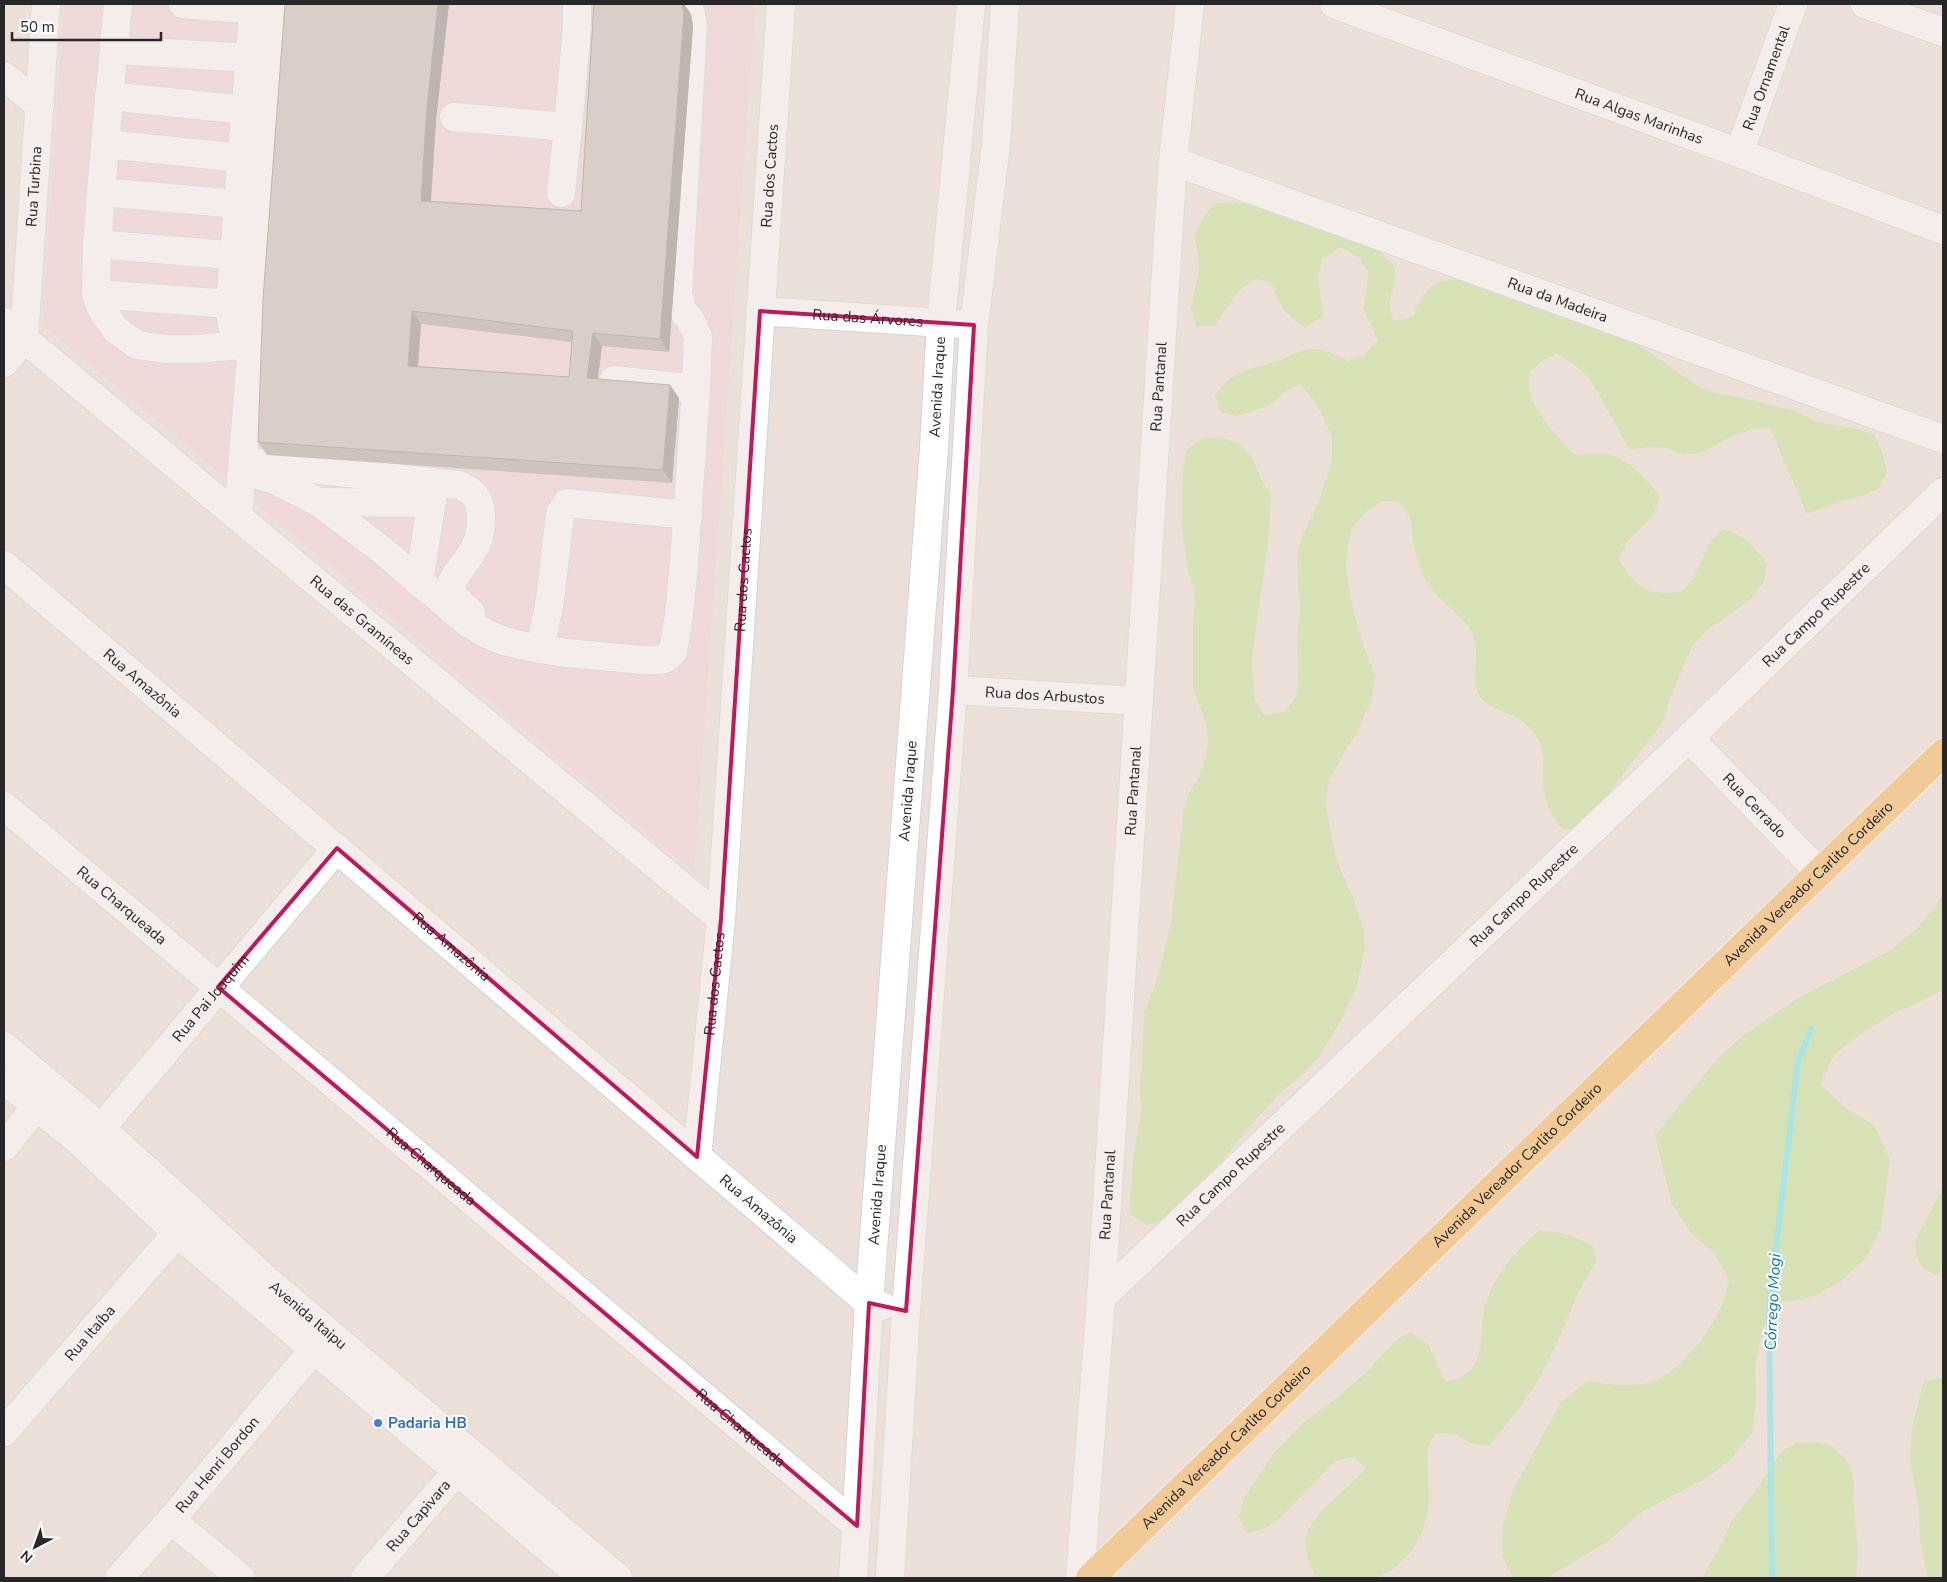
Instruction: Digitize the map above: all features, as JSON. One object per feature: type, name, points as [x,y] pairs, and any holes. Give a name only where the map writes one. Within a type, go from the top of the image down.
[{"type":"main road","name":"Avenida Vereador Carlito Cordeiro","points":[[1090,1578],[1943,753]]},
{"type":"street","name":"Rua Turbina","points":[[14,331],[40,106],[46,4]]},
{"type":"street","points":[[118,4],[97,244],[96,294],[100,306],[115,330],[137,345],[166,349],[246,351]]},
{"type":"street","points":[[183,4],[254,7],[257,69],[250,164],[243,466],[238,517]]},
{"type":"street","points":[[246,351],[233,333],[230,304],[247,256],[238,204],[250,164],[246,110],[257,69],[280,4]]},
{"type":"street","points":[[559,4],[558,126],[561,193]]},
{"type":"street","points":[[558,126],[577,27],[577,4]]},
{"type":"street","points":[[318,502],[386,502],[433,493],[459,485],[467,488],[478,499],[481,514],[479,532],[476,545],[452,582],[450,589],[456,598],[478,619],[493,626],[578,655],[643,660],[662,659],[673,652],[679,614],[688,515],[698,336],[690,319],[682,310],[678,292],[694,26],[691,14],[681,4]]},
{"type":"street","name":"Rua dos Cactos","points":[[697,1157],[721,919],[781,4]]},
{"type":"street","name":"Avenida Iraque","points":[[853,1578],[869,1302],[932,468],[941,322],[971,4]]},
{"type":"street","points":[[890,1578],[906,1311],[953,690],[974,325],[996,144],[1005,4]]},
{"type":"street","name":"Rua Pantanal","points":[[1080,1578],[1101,1298],[1172,161],[1190,4]]},
{"type":"street","name":"Rua Algas Marinhas","points":[[1334,4],[1943,230]]},
{"type":"street","name":"Rua Ornamental","points":[[1739,153],[1793,4]]},
{"type":"street","points":[[1865,4],[1943,32]]},
{"type":"street","points":[[115,50],[257,69]]},
{"type":"street","points":[[4,76],[40,106]]},
{"type":"street","points":[[109,96],[246,110]]},
{"type":"street","points":[[454,117],[558,126]]},
{"type":"street","points":[[105,144],[250,164]]},
{"type":"street","name":"Rua da Madeira","points":[[1172,161],[1943,440]]},
{"type":"street","points":[[101,192],[238,204]]},
{"type":"street","points":[[97,244],[247,256]]},
{"type":"street","points":[[96,294],[230,304]]},
{"type":"street","name":"Rua das Árvores","points":[[760,311],[974,325]]},
{"type":"street","points":[[4,363],[14,331]]},
{"type":"street","name":"Rua das Gramíneas","points":[[14,331],[721,919]]},
{"type":"street","points":[[614,380],[696,389]]},
{"type":"street","points":[[243,466],[433,493]]},
{"type":"street","points":[[243,466],[318,502],[377,546],[419,583],[482,632],[504,640],[541,643]]},
{"type":"street","name":"Rua Campo Rupestre","points":[[1101,1298],[1689,738],[1943,492]]},
{"type":"street","points":[[419,583],[433,493]]},
{"type":"street","points":[[377,546],[386,502]]},
{"type":"street","points":[[541,643],[550,600],[560,514],[567,503],[688,515]]},
{"type":"street","name":"Rua Amazônia","points":[[4,565],[869,1302],[906,1311]]},
{"type":"street","name":"Rua dos Arbustos","points":[[953,690],[1139,701]]},
{"type":"street","name":"Rua Cerrado","points":[[1689,738],[1819,872]]},
{"type":"street","name":"Rua Charqueada","points":[[4,806],[857,1526]]},
{"type":"street","name":"Rua Pai Joaquim","points":[[90,1135],[337,848]]},
{"type":"street","name":"Avenida Itaipu","points":[[4,1046],[45,1097],[269,1282],[321,1341]]},
{"type":"street","name":"Avenida Itaipu","points":[[4,1080],[45,1097]]},
{"type":"street","points":[[4,1147],[45,1097]]},
{"type":"street","name":"Avenida Itaipu","points":[[90,1135],[176,1233],[321,1341],[464,1463],[583,1578]]},
{"type":"street","name":"Rua Itaíba","points":[[4,1432],[176,1233]]},
{"type":"street","name":"Rua Henri Bordon","points":[[119,1578],[171,1520],[321,1341]]},
{"type":"street","name":"Avenida Itaipu","points":[[464,1463],[618,1578]]},
{"type":"street","name":"Rua Capivara","points":[[365,1578],[464,1463]]},
{"type":"street","points":[[171,1520],[241,1578]]},
{"type":"highlighted area","points":[[760,311],[974,325],[953,690],[906,1311],[869,1303],[857,1526],[218,987],[337,848],[697,1157],[721,919]]},
{"type":"shaded area","points":[[64,4],[755,4],[694,872],[42,324]]},
{"type":"green space","points":[[1232,201],[1298,219],[1315,228],[1336,232],[1373,244],[1395,267],[1394,286],[1389,302],[1393,321],[1413,317],[1423,296],[1434,284],[1450,280],[1474,281],[1633,341],[1698,386],[1715,393],[1796,411],[1817,422],[1858,429],[1875,436],[1883,454],[1887,472],[1878,489],[1860,497],[1841,501],[1807,514],[1770,428],[1752,429],[1733,436],[1701,453],[1683,454],[1666,448],[1648,447],[1630,450],[1590,379],[1575,365],[1557,354],[1542,361],[1529,374],[1530,394],[1538,411],[1574,455],[1601,454],[1622,459],[1634,468],[1660,496],[1653,515],[1627,542],[1619,559],[1637,583],[1644,588],[1659,593],[1681,592],[1694,578],[1709,544],[1722,529],[1743,538],[1767,563],[1764,581],[1752,598],[1705,632],[1692,647],[1670,697],[1663,722],[1604,802],[1579,828],[1562,830],[1545,796],[1543,753],[1538,740],[1530,728],[1523,722],[1491,706],[1477,692],[1475,678],[1476,649],[1472,633],[1462,619],[1436,594],[1427,582],[1417,556],[1412,537],[1411,520],[1408,514],[1399,502],[1382,501],[1367,511],[1352,528],[1347,549],[1346,569],[1353,610],[1365,651],[1376,676],[1372,697],[1357,733],[1329,780],[1326,800],[1337,861],[1353,897],[1364,931],[1365,949],[1356,989],[1339,1024],[1318,1058],[1278,1095],[1251,1125],[1205,1186],[1164,1221],[1146,1225],[1129,1213],[1133,1159],[1142,1105],[1139,1088],[1142,1069],[1144,1012],[1158,977],[1171,923],[1184,808],[1205,760],[1208,742],[1206,724],[1193,688],[1194,587],[1188,570],[1182,527],[1183,470],[1186,450],[1201,439],[1220,437],[1239,443],[1253,459],[1261,479],[1271,495],[1269,536],[1252,657],[1254,698],[1264,715],[1284,712],[1296,697],[1298,680],[1297,638],[1300,610],[1297,552],[1320,499],[1332,459],[1332,438],[1324,418],[1313,399],[1300,384],[1284,392],[1271,405],[1237,416],[1220,412],[1215,396],[1229,380],[1243,371],[1278,361],[1300,351],[1315,349],[1348,361],[1364,355],[1378,340],[1363,308],[1367,290],[1368,271],[1358,257],[1341,247],[1322,260],[1318,278],[1323,316],[1305,328],[1283,308],[1271,282],[1254,279],[1236,294],[1215,326],[1196,326],[1191,307],[1199,271],[1194,235],[1202,219],[1214,204]]},
{"type":"green space","points":[[1943,894],[1943,990],[1887,1017],[1858,1036],[1834,1055],[1820,1084],[1846,1108],[1874,1125],[1890,1159],[1881,1227],[1866,1258],[1842,1280],[1814,1297],[1783,1302],[1762,1330],[1755,1367],[1756,1400],[1752,1433],[1732,1458],[1707,1478],[1643,1511],[1607,1542],[1547,1578],[1513,1578],[1502,1555],[1503,1523],[1514,1488],[1561,1402],[1588,1381],[1631,1385],[1648,1383],[1666,1375],[1684,1360],[1701,1340],[1724,1300],[1729,1281],[1715,1254],[1691,1233],[1672,1205],[1655,1135],[1719,1057],[1744,1035],[1796,999],[1889,951],[1914,931],[1934,909]]},
{"type":"green space","points":[[1943,1187],[1943,1258],[1938,1276],[1924,1269],[1916,1255],[1915,1240]]},
{"type":"green space","points":[[1538,1231],[1566,1234],[1592,1245],[1597,1260],[1578,1293],[1556,1346],[1539,1379],[1517,1411],[1489,1446],[1470,1443],[1455,1434],[1436,1433],[1432,1439],[1427,1455],[1428,1509],[1421,1534],[1407,1557],[1386,1573],[1373,1578],[1316,1578],[1306,1552],[1307,1532],[1330,1503],[1366,1469],[1354,1457],[1335,1461],[1280,1518],[1266,1528],[1247,1533],[1239,1517],[1244,1498],[1274,1453],[1303,1423],[1367,1372],[1394,1342],[1410,1332],[1428,1344],[1445,1381],[1461,1377],[1471,1370],[1479,1354],[1483,1315],[1489,1295],[1506,1265]]},
{"type":"green space","points":[[1943,1379],[1943,1578],[1928,1578],[1920,1541],[1919,1509],[1910,1461],[1912,1429],[1924,1381]]},
{"type":"green space","points":[[1814,1442],[1832,1446],[1847,1461],[1854,1480],[1853,1499],[1858,1550],[1856,1578],[1702,1578],[1722,1543],[1731,1522],[1760,1484],[1780,1453],[1795,1443]]},
{"type":"building","points":[[285,4],[438,4],[427,107],[421,201],[581,211],[594,4],[682,4],[684,13],[660,339],[593,333],[587,378],[670,385],[663,470],[258,442],[263,299]],"holes":[[[412,311],[573,331],[569,377],[408,366]]]},
{"type":"waterway","name":"Córrego Mogi","points":[[1772,1578],[1769,1307],[1798,1061],[1811,1029]]},
{"type":"place","name":"Padaria HB","points":[[378,1423]]}]
